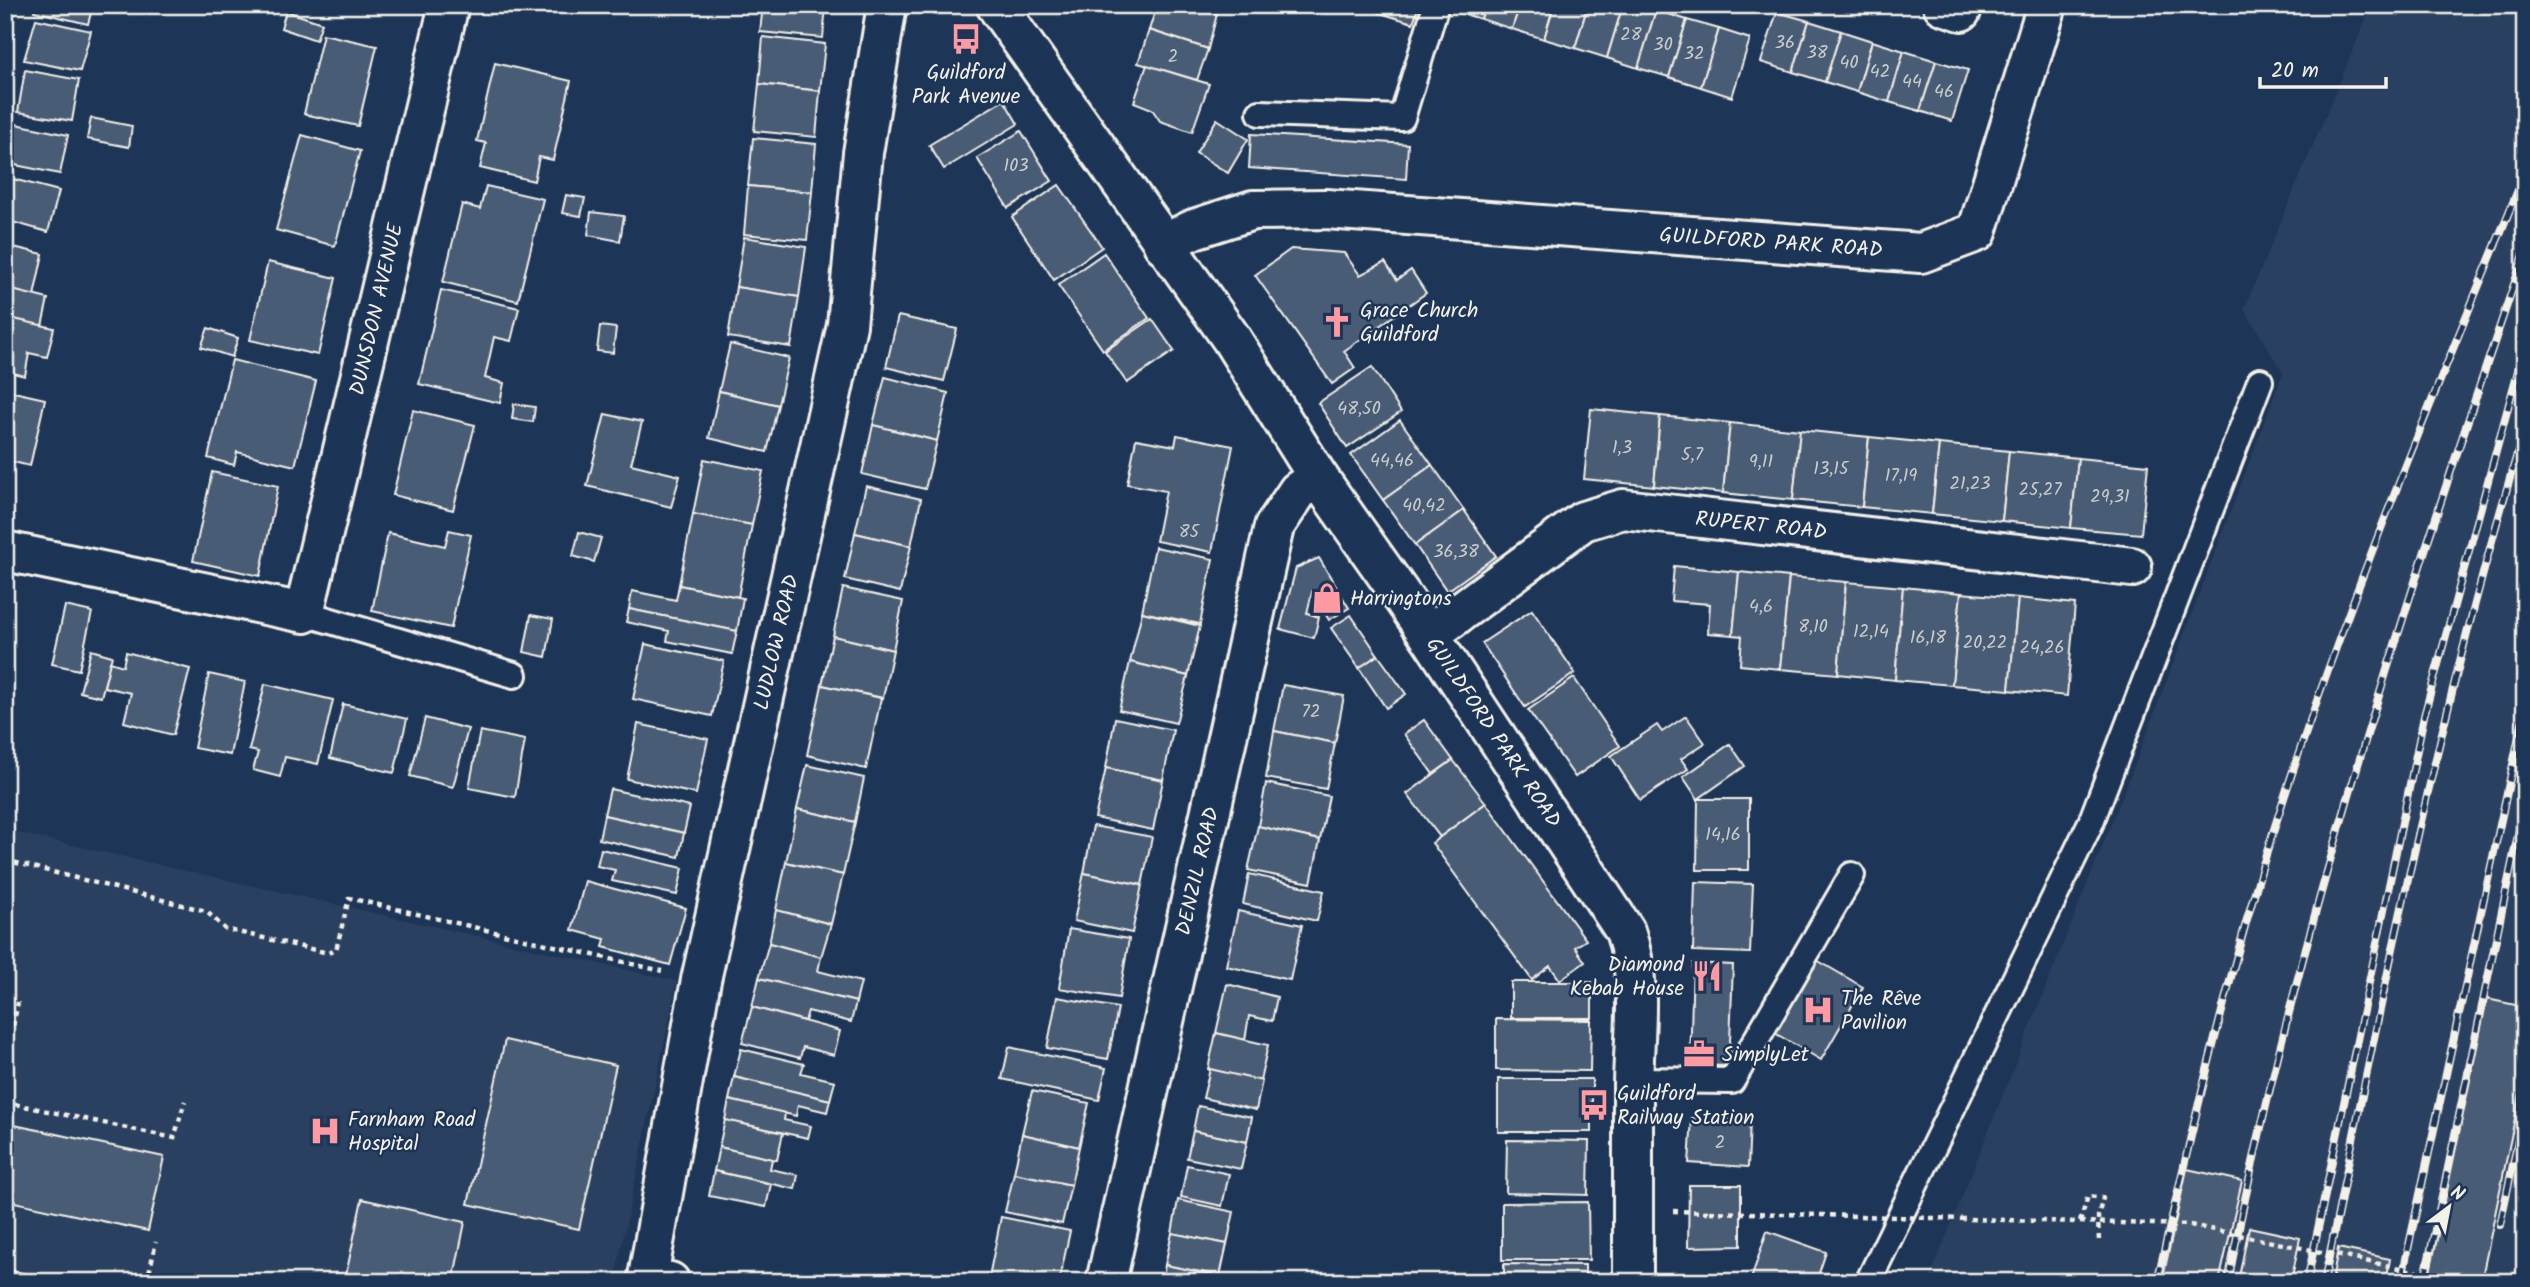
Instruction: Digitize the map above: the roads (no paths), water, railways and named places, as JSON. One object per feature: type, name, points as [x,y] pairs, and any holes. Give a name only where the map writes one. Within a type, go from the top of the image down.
[{"type":"street","name":"DUNSDON AVENUE","points":[[304,613],[449,5]]},
{"type":"street","name":"LUDLOW ROAD","points":[[659,1279],[701,980],[847,325],[863,153],[887,5]]},
{"type":"street","name":"GUILDFORD PARK ROAD","points":[[996,5],[1231,338],[1318,477],[1429,635],[1625,931],[1634,958],[1638,984],[1633,1080],[1633,1282]]},
{"type":"street","name":"GUILDFORD PARK ROAD","points":[[1163,244],[1194,229],[1253,210],[1326,209],[1921,253],[1977,232],[2047,5]]},
{"type":"street","name":"DENZIL ROAD","points":[[1105,1282],[1273,527],[1298,491],[1318,477]]},
{"type":"street","name":"RUPERT ROAD","points":[[1429,635],[1583,521],[1623,509],[2132,567]]},
{"type":"street","points":[[5,551],[304,613]]},
{"type":"lane","points":[[1260,113],[1402,118],[1436,5]]},
{"type":"lane","points":[[1868,1282],[2091,822],[2260,381]]},
{"type":"lane","points":[[304,613],[514,675]]},
{"type":"lane","points":[[1633,1080],[1732,1081],[1852,875]]},
{"type":"railway","points":[[2157,1282],[2221,1014],[2250,908],[2294,768],[2323,682],[2388,511],[2525,173]]},
{"type":"railway","points":[[2228,1282],[2287,1020],[2359,762],[2398,633],[2525,252]]},
{"type":"railway","points":[[2307,1282],[2424,716],[2525,345]]},
{"type":"railway","points":[[2324,1282],[2390,960],[2439,746],[2465,639],[2525,428]]},
{"type":"railway","points":[[2401,1282],[2525,709]]},
{"type":"railway","points":[[2424,1282],[2525,801]]},
{"type":"railway","points":[[2500,1225],[2525,1108]]},
{"type":"place","name":"Guildford Park Avenue","points":[[966,39]]},
{"type":"place","name":"Grace Church Guildford","points":[[1337,322]]},
{"type":"place","name":"Harringtons","points":[[1327,598]]},
{"type":"place","name":"Diamond Kebab House","points":[[1707,976]]},
{"type":"place","name":"The Rêve Pavilion","points":[[1818,1010]]},
{"type":"place","name":"SimplyLet","points":[[1699,1054]]},
{"type":"place","name":"Guildford Railway Station","points":[[1594,1105]]},
{"type":"place","name":"Farnham Road Hospital","points":[[325,1131]]}]
